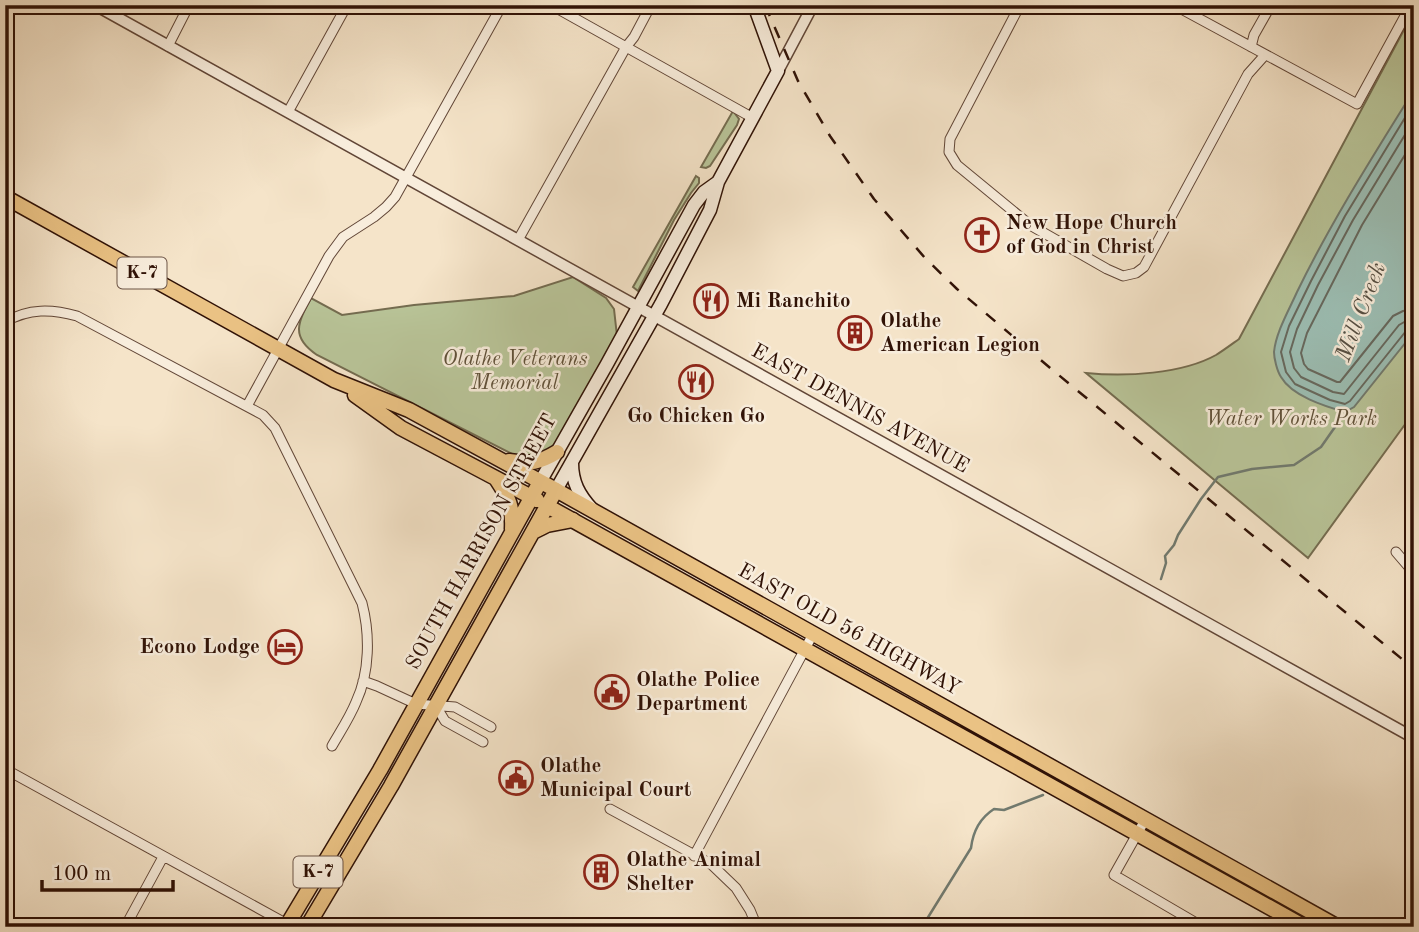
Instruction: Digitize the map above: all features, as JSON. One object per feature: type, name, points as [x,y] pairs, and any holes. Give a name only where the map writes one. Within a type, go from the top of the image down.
[{"type":"main road","points":[[754,5],[778,71]]},
{"type":"main road","name":"SOUTH HARRISON STREET","points":[[307,927],[391,786],[654,317],[710,210],[718,182],[778,71]]},
{"type":"main road","name":"SOUTH HARRISON STREET","points":[[286,925],[380,770],[694,205],[704,192],[718,182]]},
{"type":"main road","name":"K-7","points":[[5,197],[278,348]]},
{"type":"main road","name":"EAST OLD 56 HIGHWAY","points":[[278,348],[334,380],[401,428],[573,520],[1305,927]]},
{"type":"main road","name":"EAST OLD 56 HIGHWAY","points":[[334,380],[409,410],[556,490],[1338,927]]},
{"type":"main road","points":[[498,459],[533,463],[545,460],[557,452]]},
{"type":"main road","points":[[572,460],[576,487],[594,512]]},
{"type":"main road","points":[[496,478],[511,505],[512,532]]},
{"type":"main road","points":[[532,533],[547,525],[573,520]]},
{"type":"street","name":"EAST DENNIS AVENUE","points":[[95,5],[1414,738]]},
{"type":"street","points":[[168,46],[189,5]]},
{"type":"street","points":[[288,112],[347,5]]},
{"type":"street","points":[[247,406],[338,244],[395,197],[502,5]]},
{"type":"street","points":[[551,5],[753,118]]},
{"type":"street","points":[[518,240],[652,5]]},
{"type":"street","name":"SOUTH HARRISON STREET","points":[[778,71],[813,5]]},
{"type":"street","points":[[1020,5],[950,139],[949,152],[957,165],[1030,225],[1123,276],[1136,273],[1144,267],[1248,74],[1265,55]]},
{"type":"street","points":[[1174,5],[1357,104],[1411,5]]},
{"type":"street","points":[[1251,47],[1254,35],[1270,5]]},
{"type":"street","points":[[5,322],[29,312],[45,310],[77,316],[263,415],[275,428],[362,603],[366,619],[368,640],[363,681],[357,701],[332,746]]},
{"type":"street","points":[[1396,552],[1414,573]]},
{"type":"street","points":[[694,856],[813,634]]},
{"type":"street","points":[[363,681],[416,704],[455,707],[491,727]]},
{"type":"street","points":[[436,706],[445,721],[483,741]]},
{"type":"street","points":[[5,769],[286,925]]},
{"type":"street","points":[[610,810],[711,864],[736,888],[757,927]]},
{"type":"street","points":[[1145,820],[1114,874],[1203,927]]},
{"type":"street","points":[[125,927],[163,857]]},
{"type":"green space","name":"Water Works Park","points":[[1414,11],[1414,412],[1308,558],[1086,373],[1118,375],[1170,370],[1216,355],[1239,339]]},
{"type":"green space","points":[[733,111],[739,119],[737,125],[710,166],[701,167]]},
{"type":"green space","points":[[696,176],[699,183],[674,220],[638,291],[633,287]]},
{"type":"green space","name":"Olathe Veterans Memorial","points":[[573,277],[606,298],[614,309],[617,336],[555,450],[520,458],[317,355],[308,348],[300,335],[300,322],[311,298],[342,315],[514,296]]},
{"type":"water","points":[[1414,90],[1414,332],[1354,407],[1345,412],[1309,399],[1286,384],[1276,365],[1275,344],[1324,240]]},
{"type":"waterway","name":"Mill Creek","points":[[1161,579],[1166,563],[1165,556],[1218,477],[1252,469],[1294,465],[1321,447],[1336,423]]},
{"type":"waterway","name":"Mill Creek","points":[[922,927],[971,848],[973,836],[981,821],[994,809],[1004,810],[1043,795]]},
{"type":"railway","points":[[765,5],[798,81],[830,136],[874,199],[925,258],[957,289],[1055,372],[1414,669]]},
{"type":"place","name":"New Hope Church of God in Christ","points":[[982,235]]},
{"type":"place","name":"Mi Ranchito","points":[[711,301]]},
{"type":"place","name":"Olathe American Legion","points":[[855,333]]},
{"type":"place","name":"Go Chicken Go","points":[[696,382]]},
{"type":"place","name":"Econo Lodge","points":[[285,647]]},
{"type":"place","name":"Olathe Police Department","points":[[612,692]]},
{"type":"place","name":"Olathe Municipal Court","points":[[516,778]]},
{"type":"place","name":"Olathe Animal Shelter","points":[[601,872]]}]
